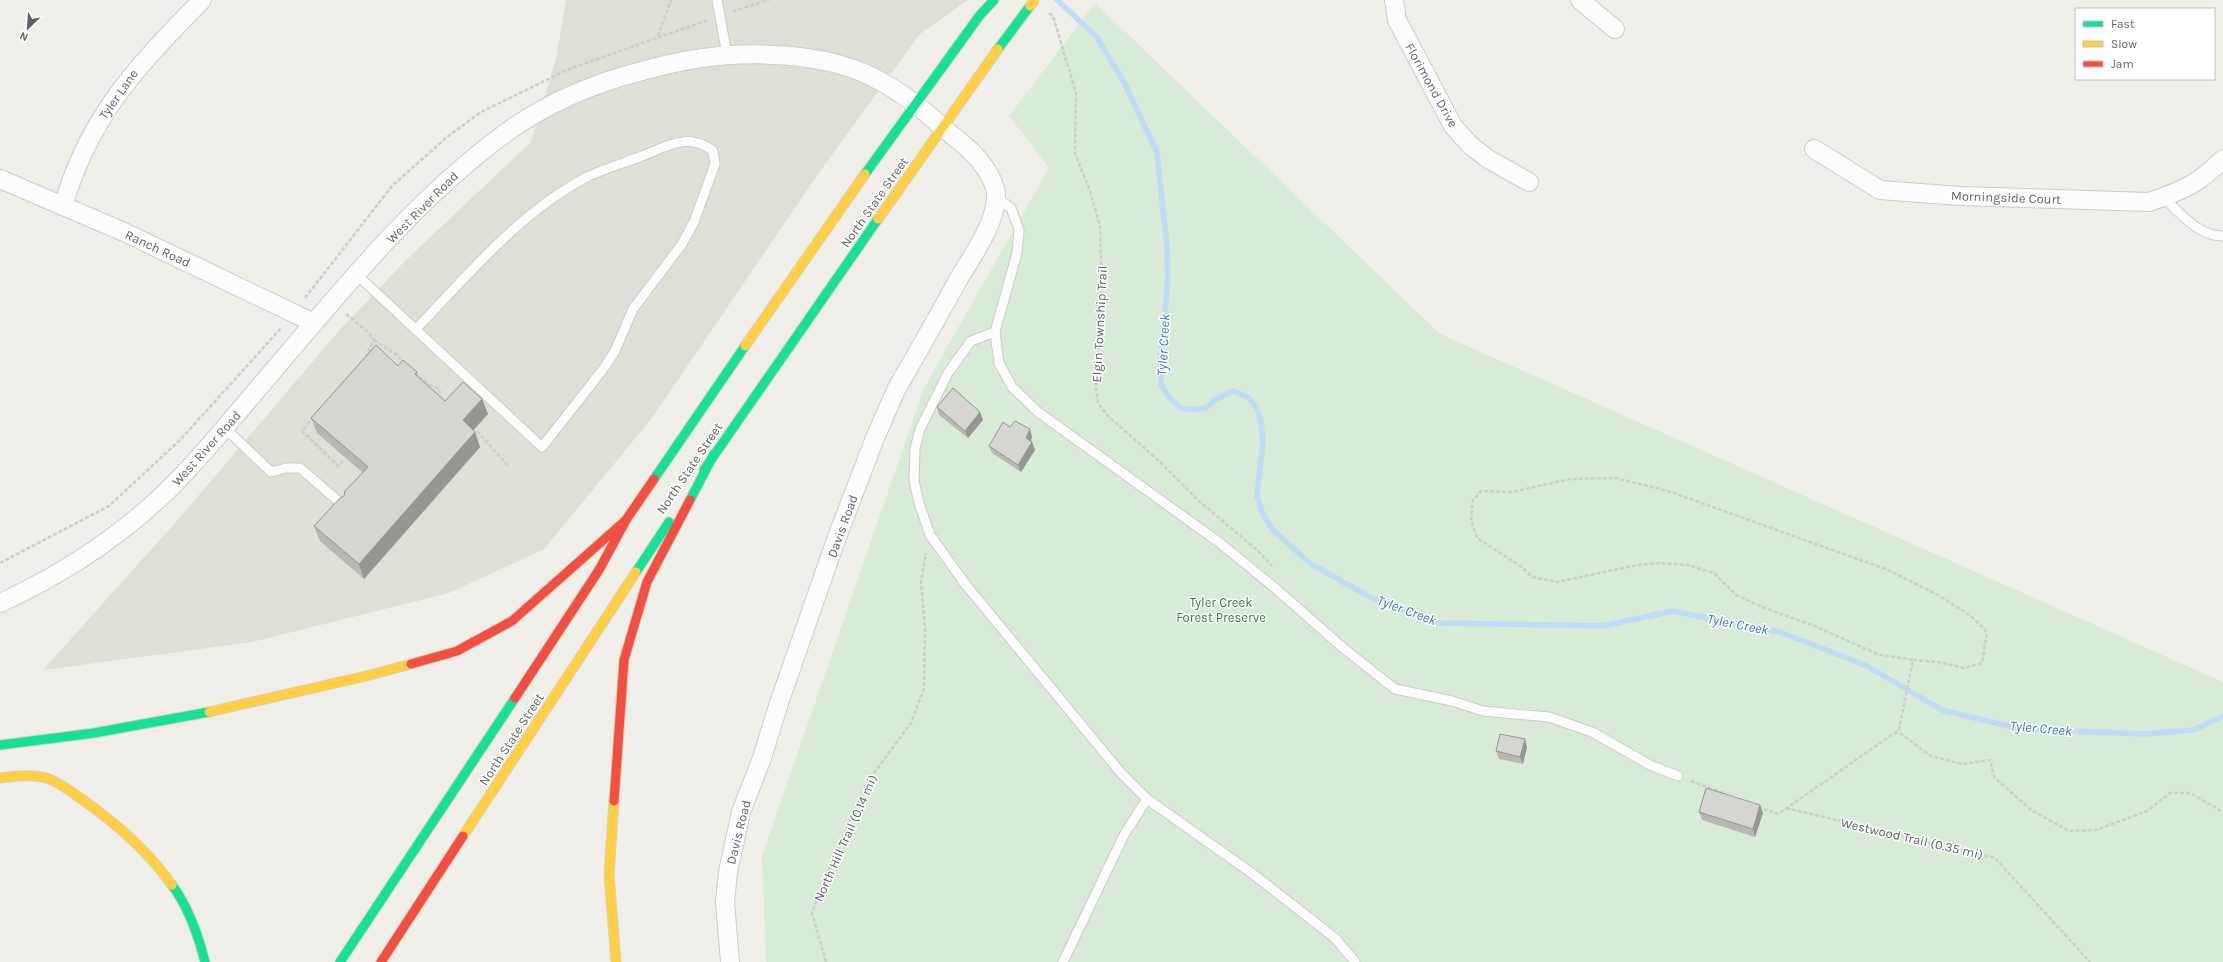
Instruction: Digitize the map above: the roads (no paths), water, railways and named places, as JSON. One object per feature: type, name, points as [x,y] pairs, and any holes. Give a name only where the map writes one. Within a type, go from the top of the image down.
[{"type":"main road","name":"North State Street","points":[[340,962],[599,570],[626,520],[812,247],[980,15],[994,0]]},
{"type":"main road","name":"North State Street","points":[[380,962],[714,454],[942,127],[1032,3]]},
{"type":"main road","points":[[616,962],[609,874],[624,660],[647,582],[714,454]]},
{"type":"main road","points":[[0,745],[94,733],[224,709],[366,676],[457,651],[512,621],[626,520]]},
{"type":"main road","points":[[0,778],[26,775],[49,780],[94,808],[137,843],[170,880],[181,897],[202,946],[205,962]]},
{"type":"street","name":"Tyler Lane","points":[[63,206],[79,159],[89,137],[113,99],[141,63],[202,0]]},
{"type":"street","name":"Florimond Drive","points":[[1394,0],[1397,20],[1453,126],[1470,145],[1488,159],[1529,182]]},
{"type":"street","points":[[1580,0],[1615,29]]},
{"type":"street","name":"West River Road","points":[[0,603],[40,584],[102,545],[163,495],[193,465],[314,322],[446,180],[510,130],[543,110],[614,78],[663,65],[727,55],[759,54],[806,56],[836,62],[876,77],[917,103],[942,127]]},
{"type":"street","points":[[942,127],[974,154],[986,169],[993,182],[996,197]]},
{"type":"street","name":"Morningside Court","points":[[1814,149],[1880,190],[1960,196],[2149,202],[2175,193],[2204,178],[2223,159]]},
{"type":"street","name":"Ranch Road","points":[[0,179],[124,232],[314,322]]},
{"type":"street","name":"Davis Road","points":[[730,962],[725,902],[728,872],[741,812],[762,758],[779,703],[837,537],[885,413],[896,390],[982,240],[996,197]]},
{"type":"lane","points":[[717,0],[727,55]]},
{"type":"lane","points":[[357,275],[542,447],[604,368],[615,351],[633,309],[682,244],[694,222],[714,164],[713,151],[703,143],[696,141],[676,142],[586,178],[517,225],[416,329]]},
{"type":"lane","points":[[996,197],[1011,208],[1019,230],[1017,253],[995,332],[999,363],[1012,387],[1038,412],[1220,543],[1275,588],[1342,647],[1395,689],[1452,701],[1484,711],[1549,717],[1592,732],[1650,765],[1678,776]]},
{"type":"lane","points":[[2163,197],[2198,229],[2213,236],[2223,236]]},
{"type":"lane","points":[[995,332],[971,341],[948,372],[920,429],[915,449],[914,482],[919,503],[930,535],[966,585],[1121,773],[1147,799],[1253,874],[1329,933],[1354,962]]},
{"type":"lane","points":[[225,428],[271,472],[286,468],[300,468],[345,507]]},
{"type":"lane","points":[[1064,962],[1124,835],[1147,799]]},
{"type":"waterway","name":"Tyler Creek","points":[[1057,0],[1096,36],[1124,82],[1157,153],[1167,247],[1168,279],[1160,365],[1161,385],[1169,397],[1181,408],[1194,410],[1206,408],[1216,399],[1234,391],[1248,397],[1257,408],[1261,422],[1263,442],[1257,495],[1262,512],[1273,530],[1311,564],[1368,596],[1438,623],[1603,626],[1672,611],[1780,632],[1867,666],[1942,710],[2020,729],[2144,734],[2194,730],[2223,716]]},
{"type":"park label","name":"Tyler Creek Forest Preserve","points":[[1221,610]]}]
